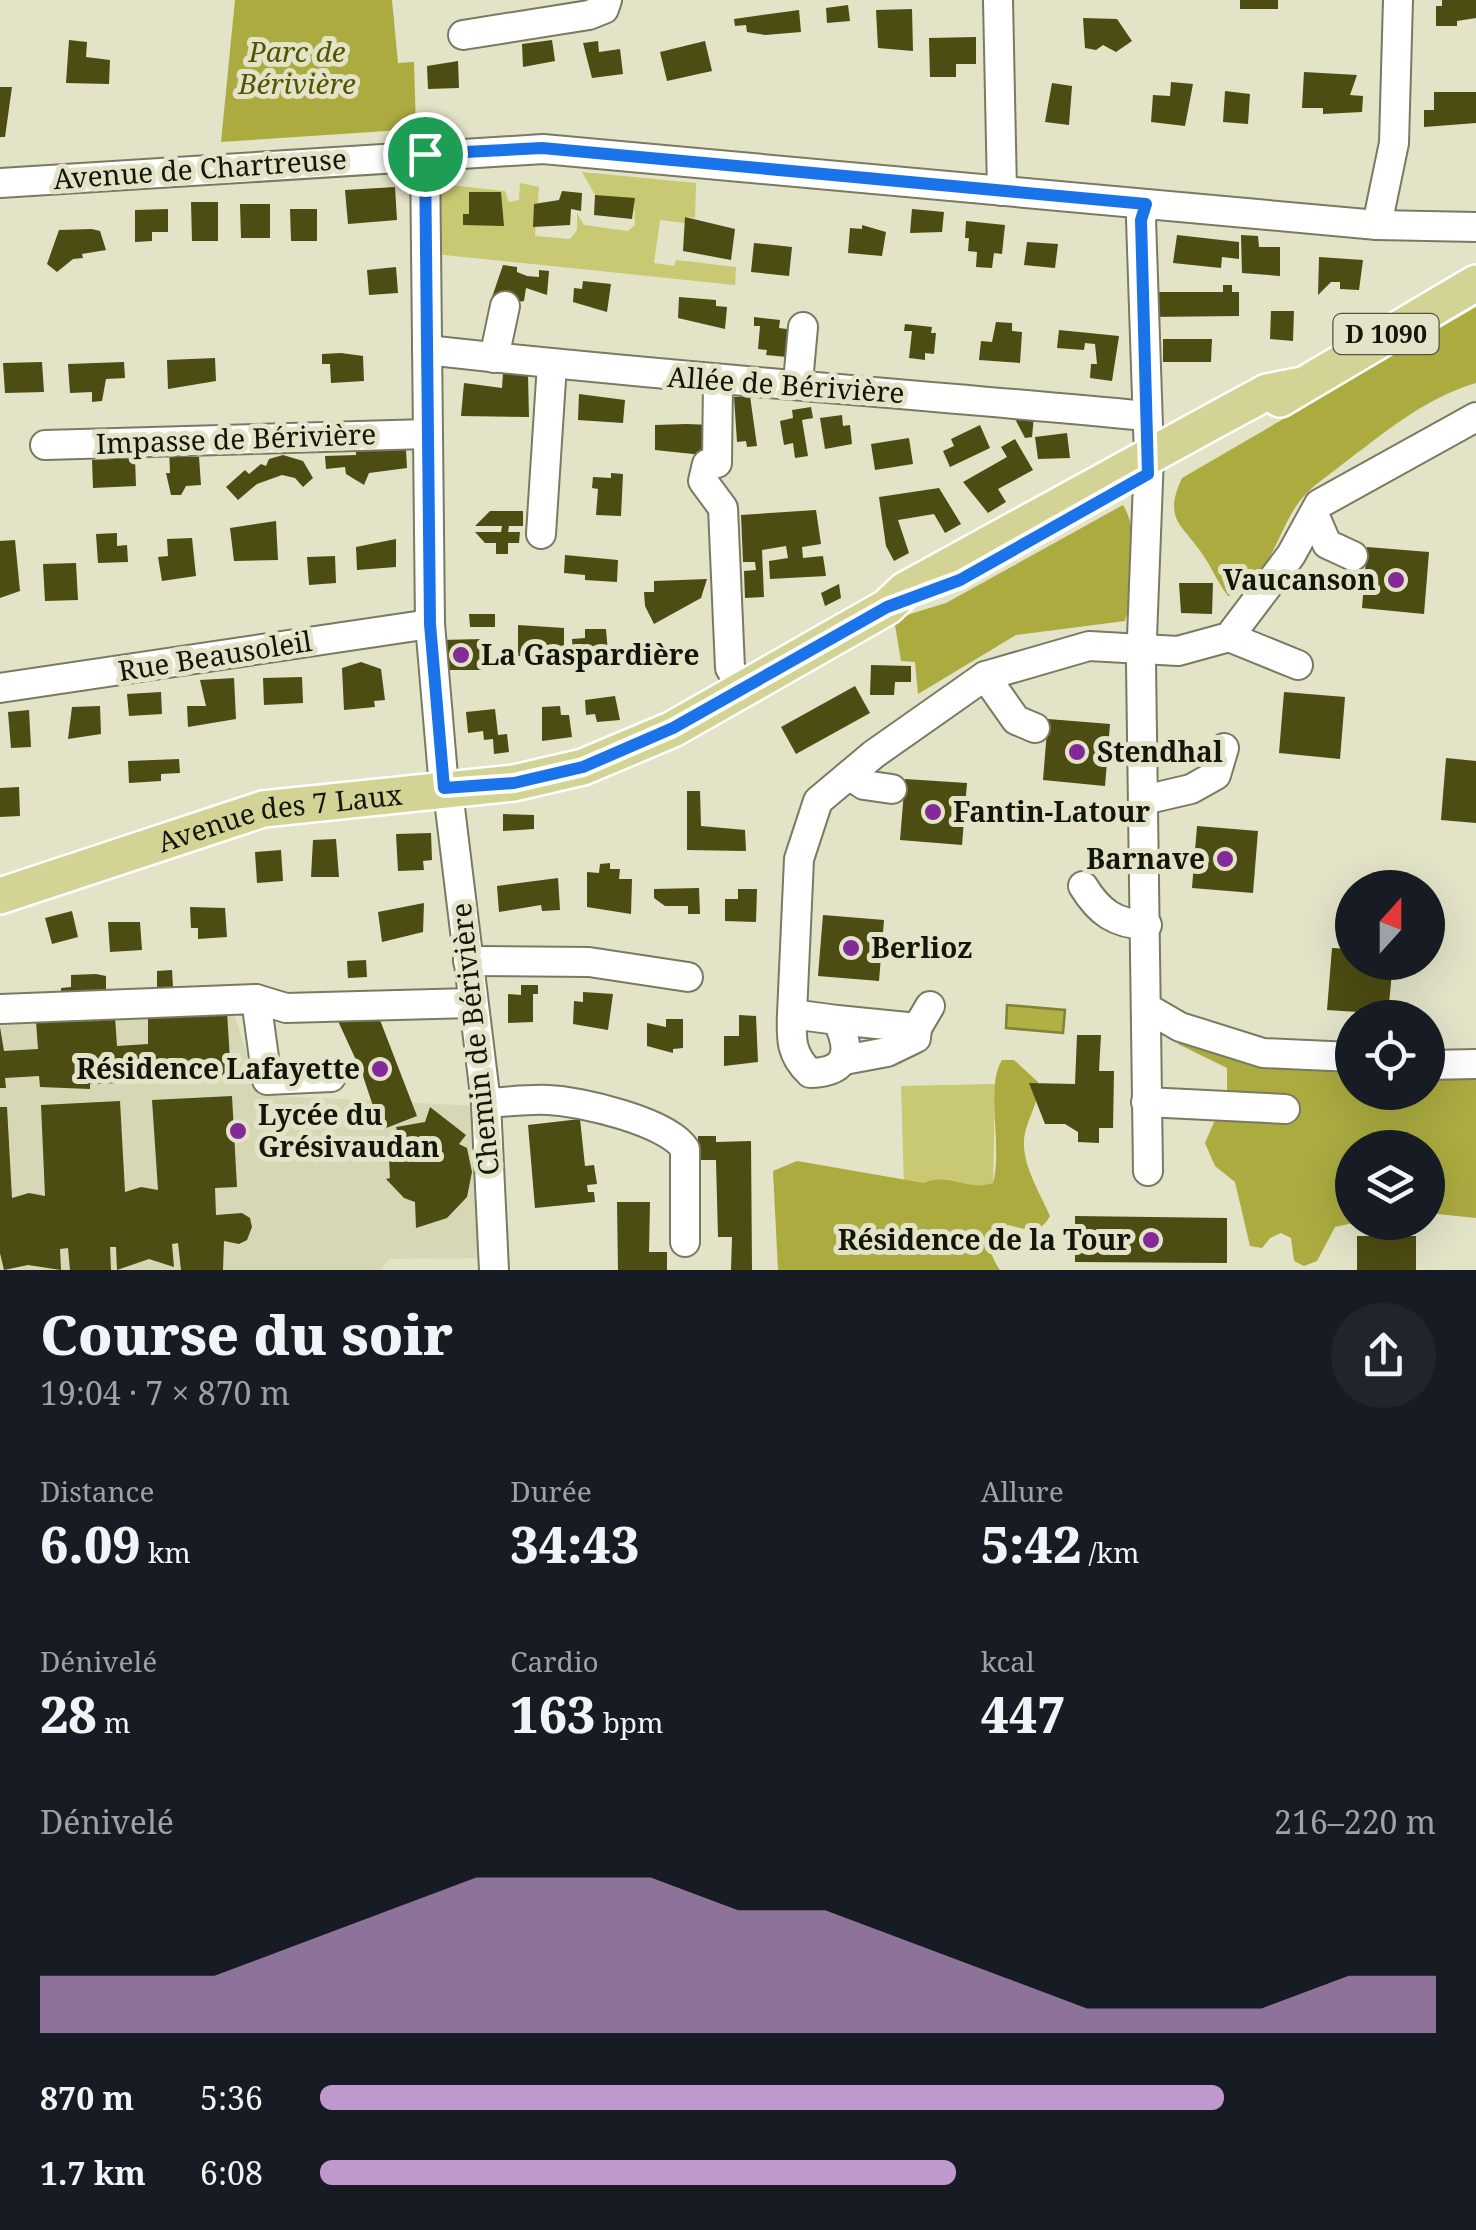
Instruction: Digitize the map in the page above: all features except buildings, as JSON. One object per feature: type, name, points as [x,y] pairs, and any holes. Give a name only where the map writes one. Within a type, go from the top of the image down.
[{"type":"main road","name":"D 1090","points":[[1148,465],[1267,392],[1297,386],[1476,283]]},
{"type":"main road","name":"Avenue des 7 Laux","points":[[0,896],[263,808],[447,798],[583,767],[673,728],[887,607],[905,590],[1148,465]]},
{"type":"street","points":[[463,35],[589,15],[604,9],[607,0]]},
{"type":"street","points":[[998,0],[1002,191]]},
{"type":"street","points":[[1378,226],[1394,143],[1398,0]]},
{"type":"street","name":"Avenue de Chartreuse","points":[[0,183],[542,148],[1378,226],[1476,227]]},
{"type":"street","name":"Chemin de Bérivière","points":[[425,154],[430,624],[447,798],[486,1104],[494,1270]]},
{"type":"street","points":[[1146,204],[1141,220],[1148,465],[1142,650],[1148,1171]]},
{"type":"street","points":[[494,358],[504,306]]},
{"type":"street","points":[[798,382],[803,327]]},
{"type":"street","name":"Allée de Bérivière","points":[[427,350],[718,382],[798,382],[1146,416]]},
{"type":"street","points":[[541,534],[552,364]]},
{"type":"street","points":[[718,382],[717,463],[707,464],[703,480],[723,508],[730,668],[742,689]]},
{"type":"street","points":[[1230,637],[1290,555],[1319,504],[1476,417]]},
{"type":"street","name":"Impasse de Bérivière","points":[[45,445],[427,434]]},
{"type":"street","points":[[1314,514],[1327,544],[1352,556]]},
{"type":"street","name":"Rue Beausoleil","points":[[0,688],[430,624]]},
{"type":"street","points":[[792,1014],[837,1020],[924,1017],[916,1038],[888,1052],[844,1060],[829,1073],[810,1074],[794,1058],[792,1014],[799,859],[818,801],[985,676],[1088,646],[1178,650],[1230,637],[1298,665]]},
{"type":"street","points":[[985,676],[1016,720],[1035,728]]},
{"type":"street","points":[[1144,800],[1191,790],[1216,775],[1224,748]]},
{"type":"street","points":[[848,775],[864,785],[892,789]]},
{"type":"street","points":[[1083,886],[1099,912],[1147,925]]},
{"type":"street","points":[[468,961],[589,962],[688,977]]},
{"type":"street","points":[[256,999],[267,1080],[330,1078]]},
{"type":"street","points":[[0,1009],[256,999],[286,1008],[471,1003]]},
{"type":"street","points":[[1149,1009],[1180,1028],[1262,1053],[1335,1057]]},
{"type":"street","points":[[837,1020],[847,1041],[844,1060]]},
{"type":"street","points":[[1445,1065],[1476,1064]]},
{"type":"street","points":[[486,1104],[550,1100],[621,1114],[679,1139],[685,1149],[686,1242]]},
{"type":"street","points":[[1146,1102],[1286,1109]]},
{"type":"shaded area","points":[[582,172],[696,183],[695,218],[686,217],[685,223],[660,220],[654,263],[674,266],[676,260],[736,267],[735,285],[435,254],[438,178],[443,174],[448,185],[505,191],[509,202],[519,200],[520,183],[539,187],[535,236],[570,239],[577,230],[577,213],[584,225],[628,231],[635,225],[634,199],[595,195]]},
{"type":"shaded area","points":[[1007,1005],[1065,1010],[1063,1033],[1006,1028]]},
{"type":"shaded area","name":"Lycée du Grésivaudan","points":[[232,1006],[259,1095],[476,1106],[482,1258],[389,1259],[381,1270],[0,1270],[0,1012]]},
{"type":"shaded area","points":[[995,1084],[993,1187],[904,1186],[901,1086]]},
{"type":"green space","name":"Parc de Bérivière","points":[[235,0],[392,0],[398,63],[414,62],[416,129],[221,142]]},
{"type":"green space","points":[[1476,307],[1476,383],[1438,398],[1405,418],[1313,487],[1295,507],[1255,579],[1228,596],[1178,521],[1174,504],[1182,478]]},
{"type":"green space","points":[[1123,505],[1134,546],[1125,621],[1016,635],[918,694],[915,662],[901,661],[894,619],[946,603]]},
{"type":"green space","points":[[1186,1028],[1335,1061],[1335,1110],[1445,1110],[1445,1070],[1476,1069],[1476,1218],[1445,1215],[1445,1130],[1335,1130],[1335,1227],[1317,1261],[1304,1266],[1294,1261],[1291,1238],[1281,1233],[1262,1248],[1250,1246],[1235,1182],[1215,1166],[1205,1143],[1227,1092],[1227,1068],[1178,1044]]},
{"type":"green space","points":[[1002,1060],[1014,1060],[1038,1082],[1024,1151],[1050,1216],[1037,1229],[1008,1225],[996,1234],[991,1251],[1000,1270],[778,1270],[773,1171],[797,1161],[924,1183],[993,1183],[995,1086]]},
{"type":"place","name":"Vaucanson","points":[[1396,580]]},
{"type":"place","name":"La Gaspardière","points":[[461,655]]},
{"type":"place","name":"Stendhal","points":[[1077,752]]},
{"type":"place","name":"Fantin-Latour","points":[[933,812]]},
{"type":"place","name":"Barnave","points":[[1225,859]]},
{"type":"place","name":"Berlioz","points":[[851,948]]},
{"type":"place","name":"Résidence Lafayette","points":[[380,1069]]},
{"type":"place","name":"Lycée du Grésivaudan","points":[[238,1131]]},
{"type":"place","name":"Résidence de la Tour","points":[[1151,1240]]},
{"type":"route","points":[[542,148],[1146,204],[1141,220],[1148,474],[960,580],[887,607],[673,728],[583,767],[514,783],[444,788],[430,624],[425,154],[542,148]]}]
